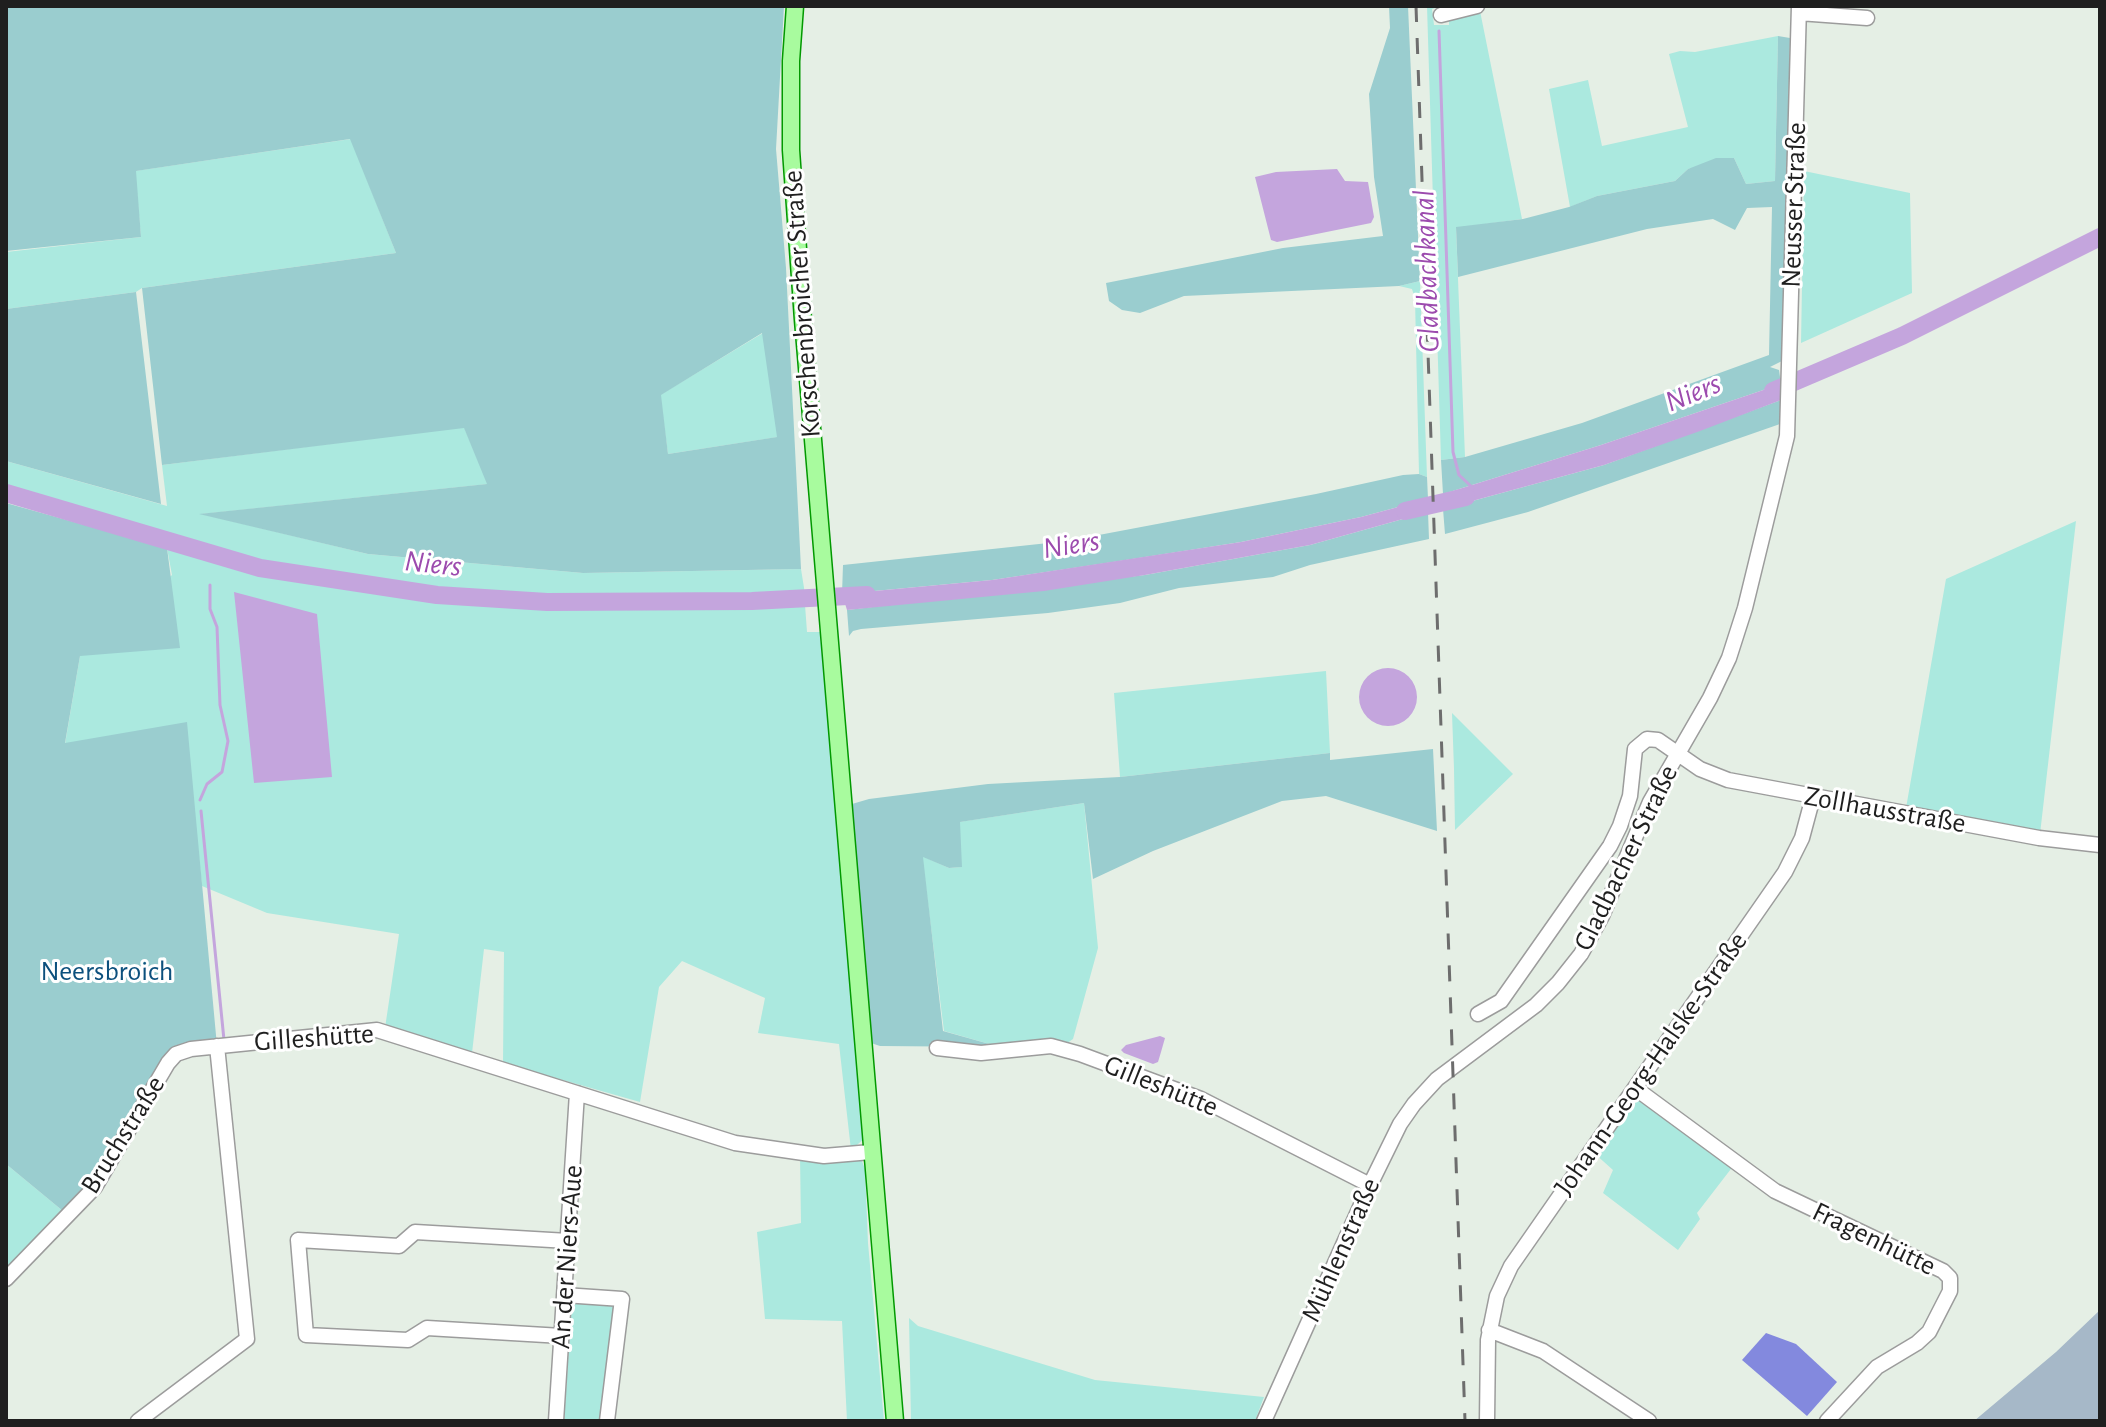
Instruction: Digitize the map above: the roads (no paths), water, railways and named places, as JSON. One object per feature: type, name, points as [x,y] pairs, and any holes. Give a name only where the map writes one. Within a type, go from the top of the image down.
[{"type":"main road","name":"Korschenbroicher Straße","points":[[795,6],[791,61],[791,150],[824,600],[895,1421]]},
{"type":"street","points":[[1441,15],[1477,6]]},
{"type":"street","name":"Neusser Straße","points":[[1789,396],[1799,9],[1867,18]]},
{"type":"street","name":"Gladbacher Straße","points":[[1429,1087],[1536,1005],[1571,967],[1600,922],[1642,819],[1716,686],[1735,642],[1783,460],[1789,396]]},
{"type":"street","name":"Gladbacher Straße","points":[[1478,1014],[1501,1001],[1610,846],[1628,803],[1635,747],[1644,740],[1654,738],[1677,753]]},
{"type":"street","name":"Zollhausstraße","points":[[1677,753],[1718,777],[2039,838],[2100,845]]},
{"type":"street","name":"Johann-Georg-Halske-Straße","points":[[1487,1421],[1489,1330],[1500,1288],[1518,1253],[1785,872],[1802,838],[1813,797]]},
{"type":"street","name":"Gilleshütte","points":[[138,1421],[247,1339],[217,1046],[377,1030],[742,1145],[824,1156],[871,1152]]},
{"type":"street","name":"Bruchstraße","points":[[6,1279],[95,1187],[176,1054],[217,1046]]},
{"type":"street","name":"Gilleshütte","points":[[937,1048],[981,1053],[1051,1046],[1070,1051],[1201,1099],[1370,1185]]},
{"type":"street","name":"Mühlenstraße","points":[[1264,1421],[1396,1131],[1429,1087]]},
{"type":"street","name":"Fragenhütte","points":[[1635,1088],[1775,1191],[1948,1275],[1951,1287],[1929,1332],[1871,1372],[1827,1421]]},
{"type":"street","name":"An der Niers-Aue","points":[[556,1421],[577,1093]]},
{"type":"street","points":[[562,1336],[427,1328],[408,1340],[306,1335],[298,1240],[399,1246],[415,1232],[568,1241]]},
{"type":"street","points":[[564,1295],[622,1299],[607,1421]]},
{"type":"street","points":[[1489,1330],[1543,1351],[1649,1421]]},
{"type":"waterway","name":"Gladbachkanal","points":[[1439,31],[1453,452],[1459,475],[1473,488]]},
{"type":"waterway","name":"Niers","points":[[1773,391],[1902,336],[2100,237]]},
{"type":"waterway","name":"Niers","points":[[6,493],[260,568],[437,595],[547,602],[752,601],[867,595]]},
{"type":"waterway","name":"Niers","points":[[1405,511],[1466,497]]},
{"type":"waterway","points":[[200,800],[207,784],[222,772],[228,741],[220,705],[217,627],[210,609],[210,585]]},
{"type":"waterway","points":[[201,811],[224,1040]]},
{"type":"waterway","points":[[104,1185],[112,1171]]},
{"type":"railway","points":[[1416,6],[1465,1421]]},
{"type":"park label","name":"Neersbroich","points":[[107,972]]}]
